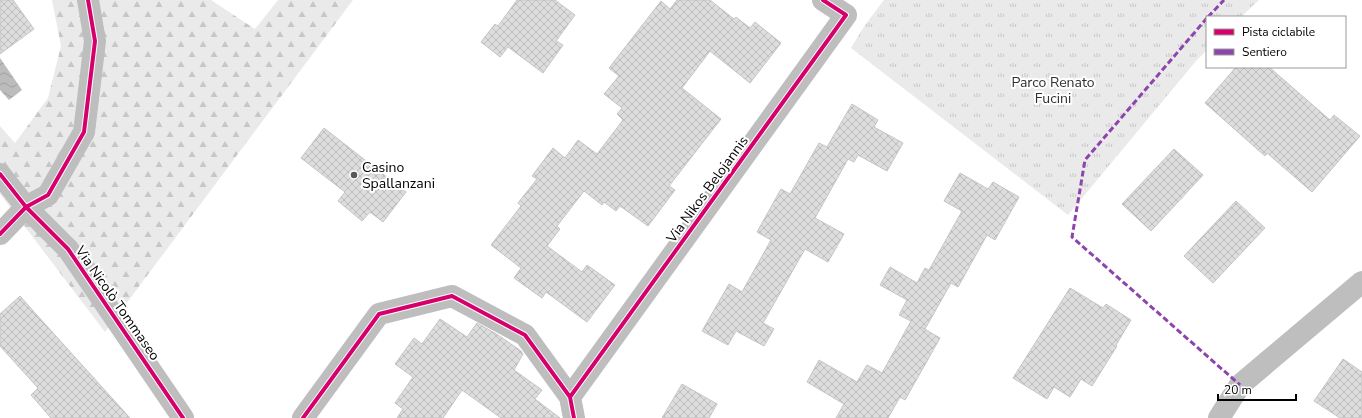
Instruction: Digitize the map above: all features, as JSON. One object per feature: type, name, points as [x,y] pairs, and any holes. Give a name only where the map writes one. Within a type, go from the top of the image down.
[{"type":"street","points":[[0,234],[26,207],[48,195],[84,132],[95,41],[88,0]]},
{"type":"street","name":"Via Nikos Belojannis","points":[[570,397],[846,15],[823,0]]},
{"type":"street","name":"Via Nicolò Tommaseo","points":[[0,174],[26,207],[68,249],[183,418]]},
{"type":"street","points":[[1220,418],[1240,385],[1362,282]]},
{"type":"street","points":[[303,418],[379,314],[452,296],[525,335],[570,397],[574,418]]},
{"type":"green space","points":[[52,0],[211,0],[255,29],[278,0],[353,0],[105,332],[0,194],[0,126],[15,143],[48,98],[61,46]]},
{"type":"green space","name":"Parco Renato Fucini","points":[[884,0],[1259,0],[1242,16],[1206,16],[1206,51],[1196,61],[1068,215],[851,48],[865,25]]},
{"type":"water","points":[[0,58],[22,90],[9,100],[0,90]]},
{"type":"building","points":[[0,0],[13,0],[34,29],[0,54]]},
{"type":"building","points":[[517,0],[555,0],[575,15],[556,41],[563,45],[543,73],[508,47],[500,57],[481,42],[495,24],[498,26]]},
{"type":"building","points":[[677,0],[710,0],[734,19],[736,17],[750,28],[755,22],[781,43],[750,83],[710,51],[682,88],[721,119],[669,186],[675,190],[648,226],[620,206],[616,211],[604,202],[602,205],[584,191],[557,226],[560,229],[547,246],[582,272],[587,265],[615,285],[587,322],[546,292],[542,298],[514,278],[521,268],[491,245],[521,206],[518,203],[537,179],[532,176],[553,148],[565,158],[578,140],[597,154],[623,120],[617,114],[622,108],[604,94],[619,76],[609,68],[661,1],[670,9]]},
{"type":"building","points":[[1235,68],[1270,68],[1330,120],[1334,115],[1360,136],[1312,192],[1267,153],[1265,156],[1205,103]]},
{"type":"building","points":[[852,104],[878,120],[874,127],[903,143],[887,171],[858,155],[854,162],[848,159],[815,218],[844,234],[828,262],[805,249],[763,323],[774,329],[764,346],[736,331],[728,345],[702,331],[729,284],[742,292],[771,240],[757,232],[781,189],[790,194],[819,143],[827,147]]},
{"type":"building","name":"Casino Spallanzani","points":[[324,128],[406,192],[383,222],[370,212],[362,221],[338,201],[345,192],[301,158]]},
{"type":"building","points":[[1174,149],[1203,175],[1151,231],[1122,204]]},
{"type":"building","points":[[960,173],[988,189],[993,182],[1019,197],[995,240],[987,235],[958,287],[951,283],[925,329],[921,327],[940,338],[905,400],[900,397],[888,418],[836,418],[844,404],[807,382],[819,360],[857,382],[867,365],[882,373],[911,321],[899,315],[907,300],[880,285],[890,267],[917,283],[925,268],[929,270],[962,211],[944,201]]},
{"type":"building","points":[[1236,201],[1265,228],[1213,283],[1184,256]]},
{"type":"building","points":[[1070,288],[1103,308],[1106,304],[1131,320],[1092,386],[1081,379],[1070,397],[1054,387],[1047,399],[1013,378]]},
{"type":"building","points":[[20,296],[130,418],[51,418],[31,395],[38,388],[0,346],[0,314]]},
{"type":"building","points":[[440,319],[467,337],[477,323],[521,351],[523,354],[514,370],[542,390],[535,399],[560,418],[501,418],[462,390],[443,418],[397,418],[403,409],[395,403],[413,377],[395,364],[414,338],[422,344]]},
{"type":"building","points":[[1343,359],[1362,372],[1362,418],[1340,418],[1314,401]]},
{"type":"building","points":[[682,384],[717,404],[709,418],[662,418]]},
{"type":"marked path","points":[[1209,16],[1224,0]]},
{"type":"marked path","points":[[1206,19],[1085,160],[1072,237],[1240,385]]},
{"type":"cycle path","points":[[0,234],[26,207],[48,195],[84,132],[95,41],[88,0]]},
{"type":"cycle path","points":[[574,418],[570,397],[846,15],[823,0]]},
{"type":"cycle path","points":[[0,174],[26,207],[68,249],[183,418]]},
{"type":"cycle path","points":[[303,418],[379,314],[452,296],[525,335],[570,397]]},
{"type":"place","name":"Casino Spallanzani","points":[[354,175]]}]
